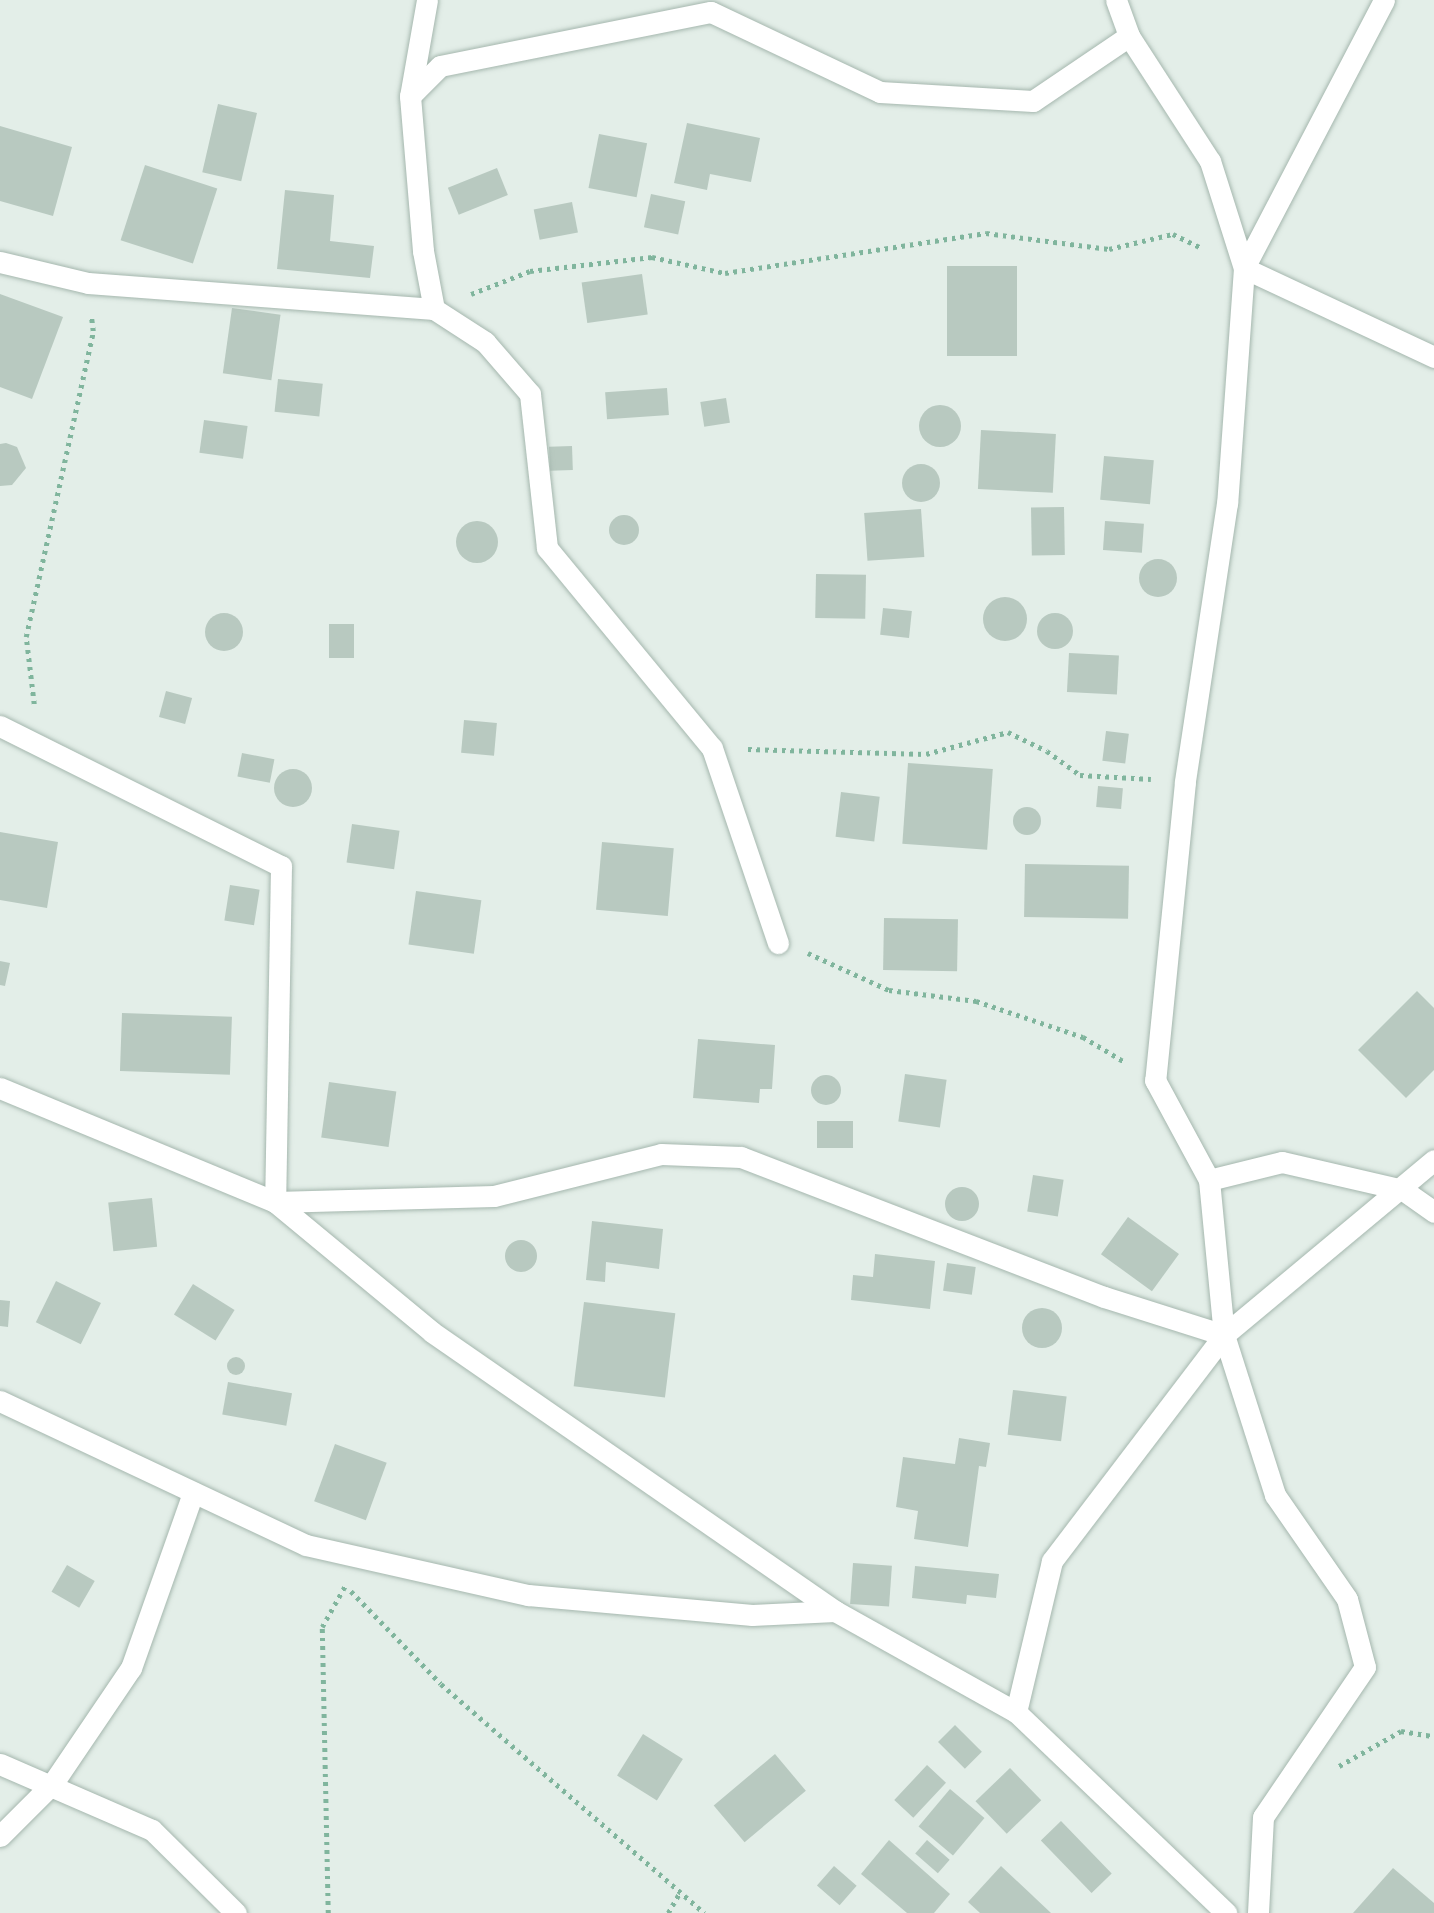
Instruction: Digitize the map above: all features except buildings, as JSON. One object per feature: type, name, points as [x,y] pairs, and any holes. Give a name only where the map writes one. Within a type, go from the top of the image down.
[{"type":"street","points":[[427,0],[410,96],[423,251],[434,309]]},
{"type":"street","points":[[1116,0],[1129,36],[1210,161],[1244,268],[1227,503],[1185,782],[1156,1080],[1209,1180],[1224,1335],[1275,1495],[1347,1599],[1365,1667],[1263,1817],[1258,1913]]},
{"type":"street","points":[[1244,268],[1384,0]]},
{"type":"street","points":[[410,96],[440,66],[711,12],[880,92],[1033,101],[1129,36]]},
{"type":"street","points":[[0,262],[88,283],[434,309],[485,342],[530,394],[547,548],[712,748],[778,943]]},
{"type":"street","points":[[1244,268],[1434,357]]},
{"type":"street","points":[[0,726],[281,866],[275,1202]]},
{"type":"street","points":[[0,1088],[275,1202],[432,1332],[835,1611],[1016,1712],[1226,1913]]},
{"type":"street","points":[[275,1202],[494,1196],[661,1154],[741,1157],[1092,1292],[1224,1335]]},
{"type":"street","points":[[1016,1712],[1052,1561],[1224,1335],[1403,1190],[1434,1160]]},
{"type":"street","points":[[1209,1180],[1282,1162],[1403,1190],[1434,1212]]},
{"type":"street","points":[[0,1401],[306,1545],[528,1595],[751,1615],[835,1611]]},
{"type":"street","points":[[0,1836],[53,1783],[131,1668],[193,1493]]},
{"type":"street","points":[[0,1764],[53,1783],[152,1830],[236,1913]]},
{"type":"path","points":[[434,309],[530,271],[652,257],[726,273],[986,233],[1109,249],[1173,234],[1244,268]]},
{"type":"path","points":[[38,745],[26,637],[93,331],[88,283]]},
{"type":"path","points":[[712,748],[926,754],[1008,732],[1080,775],[1185,782]]},
{"type":"path","points":[[778,943],[833,962],[889,990],[976,1001],[1083,1037],[1156,1080]]},
{"type":"path","points":[[306,1545],[441,1684],[704,1913]]},
{"type":"path","points":[[328,1913],[322,1627],[346,1586]]},
{"type":"path","points":[[1326,1774],[1401,1731],[1434,1736]]},
{"type":"path","points":[[668,1913],[680,1892]]}]
